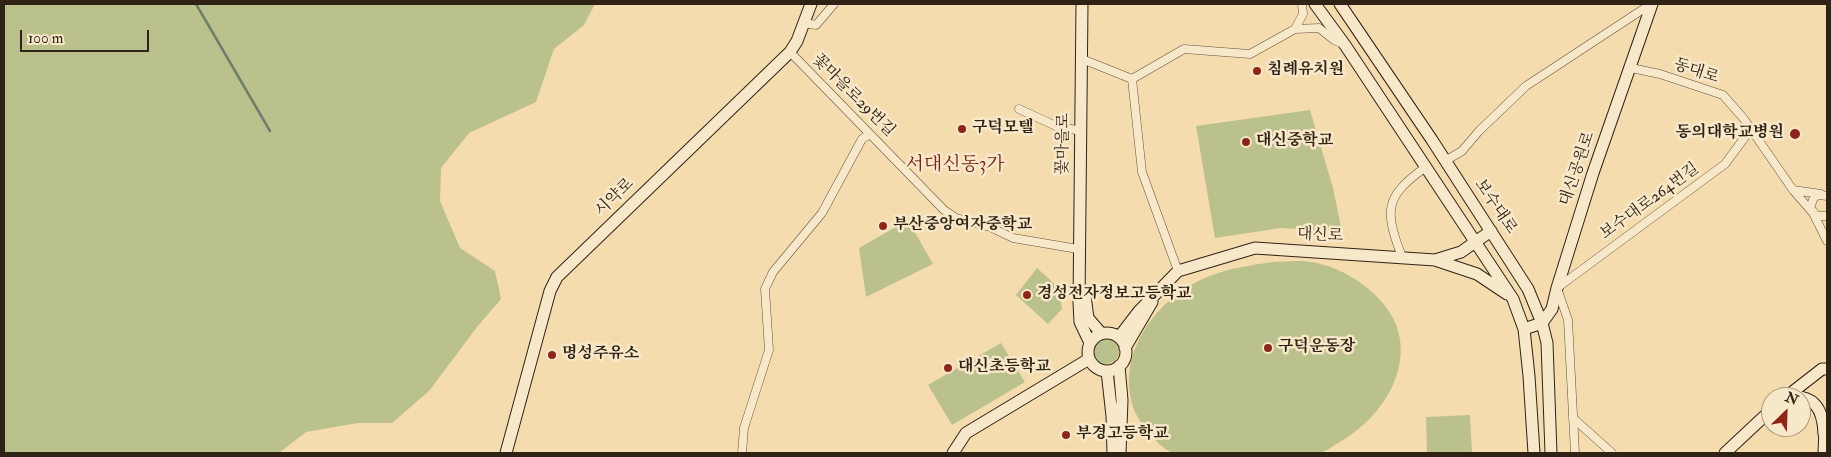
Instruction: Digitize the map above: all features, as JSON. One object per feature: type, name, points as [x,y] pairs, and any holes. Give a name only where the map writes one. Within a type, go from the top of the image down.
[{"type":"main road","name":"시약로","points":[[506,453],[550,291],[557,278],[790,52],[797,41],[811,4]]},
{"type":"main road","name":"꽃마을로","points":[[1082,4],[1078,249],[1080,322],[1090,343],[1089,359]]},
{"type":"main road","points":[[1315,4],[1345,44],[1514,299],[1524,329],[1534,453]]},
{"type":"main road","name":"보수대로","points":[[1340,4],[1528,289],[1542,323],[1547,344],[1551,453]]},
{"type":"main road","name":"대신공원로","points":[[1542,323],[1552,309],[1556,288],[1593,173],[1631,68],[1651,4]]},
{"type":"main road","name":"대신로","points":[[1178,271],[1255,248],[1435,260],[1461,252],[1491,231]]},
{"type":"main road","points":[[1435,260],[1477,274],[1514,299]]},
{"type":"main road","points":[[1118,337],[1140,310],[1154,298],[1178,271]]},
{"type":"main road","name":"꽃마을로","points":[[1080,286],[1085,297],[1088,318],[1101,333]]},
{"type":"main road","points":[[953,453],[966,433],[1089,359],[1093,365],[1107,371],[1119,366],[1123,361],[1126,348],[1154,298]]},
{"type":"main road","points":[[1524,329],[1542,323]]},
{"type":"main road","points":[[1090,343],[1101,333],[1107,333],[1118,337],[1126,348]]},
{"type":"main road","points":[[1119,366],[1122,400],[1120,453]]},
{"type":"main road","points":[[1799,387],[1822,369],[1827,369]]},
{"type":"main road","points":[[1107,371],[1112,416],[1113,453]]},
{"type":"main road","points":[[1811,402],[1816,405],[1823,418],[1824,453]]},
{"type":"main road","points":[[1824,434],[1827,414]]},
{"type":"main road","points":[[1725,453],[1761,419]]},
{"type":"street","points":[[804,23],[816,25],[834,4]]},
{"type":"street","points":[[1295,29],[1303,14],[1302,4]]},
{"type":"street","name":"대신공원로","points":[[1445,161],[1462,151],[1478,131],[1526,86],[1651,4]]},
{"type":"street","points":[[1132,79],[1184,50],[1250,54],[1295,29],[1318,28],[1334,40],[1345,44]]},
{"type":"street","name":"꽃마을로29번길","points":[[790,52],[944,210],[956,218],[990,227],[1013,238],[1078,249]]},
{"type":"street","points":[[1082,59],[1132,79]]},
{"type":"street","name":"동대로","points":[[1631,68],[1660,74],[1723,95],[1751,129],[1793,190],[1813,213],[1827,241]]},
{"type":"street","points":[[1132,79],[1142,172],[1178,271]]},
{"type":"street","points":[[1019,109],[1056,126],[1081,131]]},
{"type":"street","name":"보수대로264번길","points":[[1556,288],[1725,164],[1751,129]]},
{"type":"street","points":[[742,453],[744,428],[769,350],[766,300],[768,281],[773,272],[822,213],[862,139],[870,134]]},
{"type":"street","points":[[1402,257],[1392,231],[1389,214],[1396,194],[1426,167]]},
{"type":"street","points":[[1793,190],[1823,195]]},
{"type":"street","points":[[1827,191],[1811,202],[1813,213],[1822,218],[1827,216]]},
{"type":"street","points":[[1556,288],[1568,320],[1575,453]]},
{"type":"street","points":[[1573,418],[1612,453]]},
{"type":"green space","points":[[4,4],[595,4],[584,25],[554,49],[536,102],[469,133],[441,168],[440,201],[460,248],[495,271],[501,299],[477,327],[429,391],[392,423],[358,423],[306,432],[279,453],[4,453]]},
{"type":"green space","points":[[1310,110],[1333,188],[1342,232],[1281,228],[1215,238],[1196,126]]},
{"type":"green space","points":[[908,220],[933,264],[866,297],[859,248]]},
{"type":"green space","name":"구덕운동장","points":[[1306,261],[1325,265],[1354,278],[1379,299],[1389,311],[1400,339],[1401,355],[1393,386],[1385,400],[1364,424],[1351,435],[1321,452],[1297,455],[1231,453],[1186,455],[1169,451],[1153,438],[1140,421],[1130,394],[1129,373],[1134,352],[1143,332],[1156,314],[1172,298],[1190,285],[1225,271],[1273,262]]},
{"type":"green space","points":[[1037,268],[1059,288],[1062,309],[1048,324],[1016,295]]},
{"type":"green space","points":[[1106,338],[1115,342],[1119,351],[1115,360],[1106,364],[1097,360],[1093,351],[1097,342]]},
{"type":"green space","points":[[1001,343],[1025,382],[952,425],[928,385]]},
{"type":"green space","points":[[1470,415],[1472,453],[1427,453],[1426,417]]},
{"type":"waterway","points":[[196,4],[270,131]]},
{"type":"place","name":"침례유치원","points":[[1257,71]]},
{"type":"place","name":"구덕모텔","points":[[962,129]]},
{"type":"place","name":"동의대학교병원","points":[[1795,134]]},
{"type":"place","name":"대신중학교","points":[[1246,142]]},
{"type":"place","name":"부산중앙여자중학교","points":[[883,226]]},
{"type":"place","name":"경성전자정보고등학교","points":[[1027,295]]},
{"type":"place","name":"구덕운동장","points":[[1268,348]]},
{"type":"place","name":"명성주유소","points":[[552,355]]},
{"type":"place","name":"대신초등학교","points":[[948,368]]},
{"type":"place","name":"부경고등학교","points":[[1066,435]]},
{"type":"district","name":"서대신동3가","points":[[955,166]]}]
